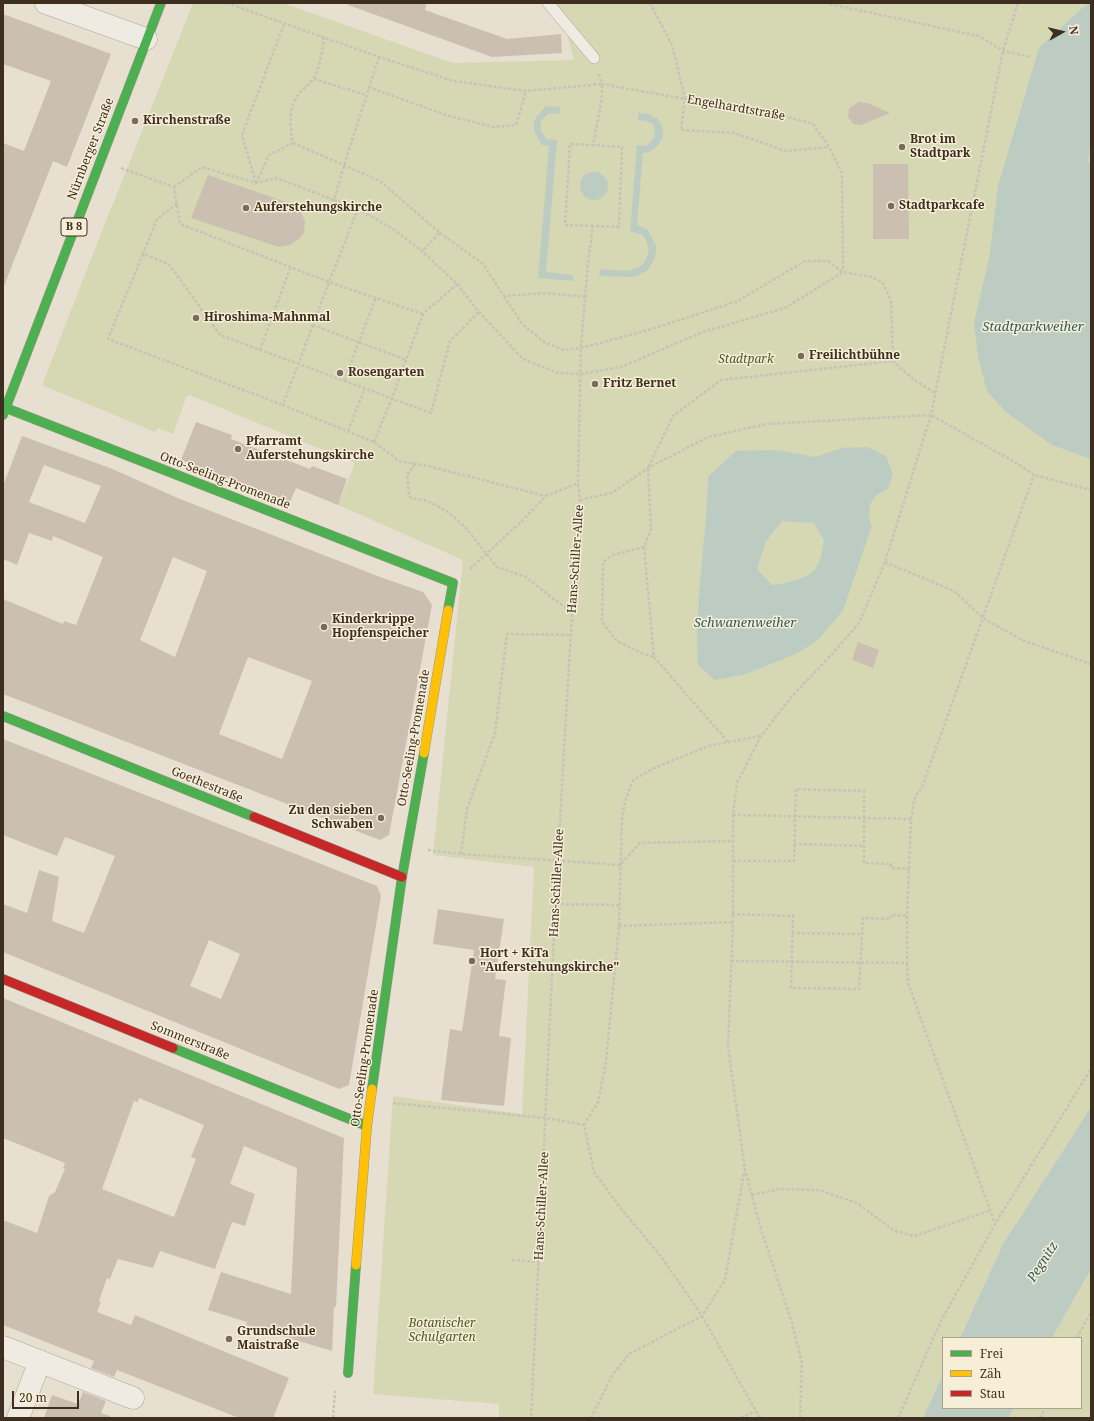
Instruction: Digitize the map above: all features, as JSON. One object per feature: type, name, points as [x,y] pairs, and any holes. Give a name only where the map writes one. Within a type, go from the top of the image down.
[{"type":"street","points":[[46,3],[146,39]]},
{"type":"street","name":"Nürnberger Straße","points":[[4,412],[99,161],[161,3]]},
{"type":"street","name":"Otto-Seeling-Promenade","points":[[4,412],[452,583],[402,877],[370,1101],[348,1373]]},
{"type":"street","name":"Goethestraße","points":[[3,716],[402,877]]},
{"type":"street","name":"Sommerstraße","points":[[3,979],[367,1126]]},
{"type":"street","points":[[3,1346],[133,1398]]},
{"type":"street","points":[[18,1418],[40,1361]]},
{"type":"lane","points":[[548,3],[594,58]]},
{"type":"path","name":"Engelhardtstraße","points":[[228,3],[379,57],[454,81],[526,91],[602,84],[685,99],[766,111],[813,124],[829,147],[842,173],[843,272]]},
{"type":"path","points":[[650,3],[672,45],[685,99],[681,130],[734,133],[786,151],[829,147]]},
{"type":"path","points":[[825,3],[979,36],[1003,51],[1030,57]]},
{"type":"path","points":[[800,1418],[802,1363],[792,1323],[761,1229],[745,1170],[728,1046],[733,922],[733,815],[737,784],[760,736],[793,696],[859,623],[885,562],[931,415],[1003,51],[1018,3]]},
{"type":"path","points":[[256,183],[242,135],[284,24]]},
{"type":"path","points":[[292,143],[290,121],[293,107],[298,95],[314,79],[320,60],[324,38]]},
{"type":"path","points":[[334,200],[368,87],[379,57]]},
{"type":"path","points":[[593,145],[602,98],[602,84],[594,58]]},
{"type":"path","points":[[314,79],[366,95]]},
{"type":"path","points":[[368,87],[449,116],[494,127],[516,125],[526,91]]},
{"type":"path","points":[[256,183],[269,155],[292,143]]},
{"type":"path","points":[[292,143],[380,181],[440,233],[483,264],[522,324],[544,342],[564,350],[581,348],[652,329],[738,301],[805,261],[828,261],[843,272],[872,277],[883,283],[891,301],[893,362]]},
{"type":"path","points":[[570,144],[622,147],[619,227],[593,226],[565,225],[570,144]]},
{"type":"path","points":[[99,161],[174,187]]},
{"type":"path","points":[[174,187],[202,167],[256,183],[276,178],[358,209],[393,229],[422,251],[456,284],[479,312],[522,359],[558,373],[581,374],[621,366],[703,332],[785,308],[843,272]]},
{"type":"path","points":[[174,187],[180,224],[329,282],[423,314]]},
{"type":"path","points":[[177,204],[157,219],[108,339],[283,405],[374,442],[399,461],[546,496]]},
{"type":"path","points":[[283,405],[358,209]]},
{"type":"path","name":"Hans-Schiller-Allee","points":[[531,1418],[557,862],[570,635],[580,500],[578,483],[581,348],[588,262],[593,226]]},
{"type":"path","points":[[422,251],[440,233]]},
{"type":"path","points":[[144,254],[169,264],[220,335],[431,413],[450,341],[479,312]]},
{"type":"path","points":[[260,350],[291,266]]},
{"type":"path","points":[[374,442],[423,314],[456,284]]},
{"type":"path","points":[[504,296],[545,293],[586,297]]},
{"type":"path","points":[[344,381],[376,297]]},
{"type":"path","points":[[313,324],[406,360]]},
{"type":"path","points":[[654,657],[644,547],[651,529],[648,468],[672,416],[721,380],[893,362],[914,380],[935,393]]},
{"type":"path","points":[[348,432],[365,388]]},
{"type":"path","points":[[580,500],[612,493],[648,468],[708,437],[767,424],[931,415],[1018,464],[1034,475],[1091,490]]},
{"type":"path","points":[[415,464],[407,475],[409,494],[411,498],[428,501],[448,512],[465,527],[497,567],[526,577],[572,612]]},
{"type":"path","points":[[995,1224],[989,1211],[908,983],[907,916],[911,819],[915,796],[922,787],[1034,475]]},
{"type":"path","points":[[452,583],[487,555],[546,496],[578,483]]},
{"type":"path","points":[[644,547],[613,555],[603,562],[602,622],[617,641],[641,653],[654,657],[728,742]]},
{"type":"path","points":[[885,562],[954,591],[982,618],[1022,640],[1091,664]]},
{"type":"path","points":[[310,599],[315,587]]},
{"type":"path","points":[[461,854],[467,809],[495,733],[506,634],[570,635]]},
{"type":"path","points":[[760,736],[701,748],[654,768],[634,780],[625,802],[622,817],[619,926],[606,1062],[598,1102],[584,1124],[594,1172],[623,1211],[663,1259],[702,1316],[760,1418]]},
{"type":"path","points":[[733,861],[794,861],[796,789],[864,791],[864,863],[891,864],[890,868],[909,869]]},
{"type":"path","points":[[733,815],[911,819]]},
{"type":"path","points":[[620,865],[640,843],[733,841]]},
{"type":"path","points":[[794,844],[864,846]]},
{"type":"path","points":[[408,847],[461,854],[557,862],[620,865]]},
{"type":"path","points":[[556,904],[620,905]]},
{"type":"path","points":[[732,914],[793,916],[792,988],[852,989],[860,989],[863,918],[890,919],[891,915],[907,916]]},
{"type":"path","points":[[619,926],[733,922]]},
{"type":"path","points":[[792,933],[862,934]]},
{"type":"path","points":[[731,961],[907,962]]},
{"type":"path","points":[[898,1418],[941,1321],[995,1224],[1091,1069]]},
{"type":"path","points":[[370,1101],[546,1118],[584,1124]]},
{"type":"path","points":[[591,1418],[612,1376],[629,1354],[702,1316],[724,1280],[745,1170]]},
{"type":"path","points":[[752,1195],[780,1190],[819,1190],[857,1202],[893,1230],[914,1236],[989,1211]]},
{"type":"path","points":[[512,1260],[539,1262]]},
{"type":"path","points":[[1078,1337],[1091,1312]]},
{"type":"path","points":[[1040,1418],[1044,1409]]},
{"type":"path","points":[[741,1418],[756,1411]]},
{"type":"green space","name":"Stadtpark","points":[[193,3],[283,3],[453,63],[574,60],[561,14],[553,3],[1091,3],[1091,1107],[1003,1244],[960,1337],[942,1337],[942,1376],[923,1418],[499,1418],[499,1404],[373,1394],[393,1096],[522,1114],[534,867],[433,855],[463,560],[338,505],[355,463],[189,395],[186,398],[173,434],[158,428],[155,432],[42,385]]},
{"type":"green space","points":[[1091,1269],[1091,1418],[1009,1418],[1014,1409],[1082,1409],[1082,1337],[1053,1337]]},
{"type":"water","name":"Stadtparkweiher","points":[[1088,3],[1091,3],[1091,140],[1088,162],[1091,165],[1091,459],[1052,445],[1006,412],[987,391],[978,357],[974,322],[989,259],[998,186],[1039,48]]},
{"type":"water","points":[[546,106],[560,107],[559,114],[549,113],[541,121],[540,129],[546,139],[557,140],[546,272],[573,275],[573,281],[538,278],[549,146],[542,145],[534,129],[534,125],[537,117]]},
{"type":"water","points":[[638,113],[648,114],[658,119],[663,130],[663,136],[660,143],[654,149],[647,153],[643,153],[637,225],[648,230],[656,246],[655,258],[648,270],[635,277],[599,276],[600,269],[626,271],[638,268],[646,259],[649,250],[643,235],[630,231],[637,145],[646,146],[651,142],[655,134],[653,124],[638,120]]},
{"type":"water","points":[[594,172],[604,176],[608,186],[604,196],[594,200],[584,196],[580,186],[584,176]]},
{"type":"water","name":"Schwanenweiher","points":[[867,447],[886,456],[893,475],[887,490],[878,494],[870,505],[869,518],[872,526],[843,610],[818,640],[796,654],[746,674],[715,680],[698,665],[697,641],[708,477],[736,451],[775,450],[815,457],[842,448]],"holes":[[[782,521],[814,523],[824,540],[821,557],[813,572],[801,579],[772,585],[757,569],[766,541]]]},
{"type":"water","name":"Pegnitz","points":[[1091,1107],[1091,1269],[1053,1337],[960,1337],[1003,1244]]},
{"type":"water","points":[[942,1376],[942,1409],[1014,1409],[1009,1418],[923,1418]]},
{"type":"building","points":[[348,3],[427,3],[425,10],[507,39],[561,34],[562,53],[492,57],[348,5]]},
{"type":"building","points":[[3,14],[111,54],[67,167],[53,161],[4,286],[3,143],[24,151],[51,81],[3,64]]},
{"type":"building","points":[[859,102],[868,103],[890,113],[861,125],[853,124],[848,117],[849,109]]},
{"type":"building","name":"Stadtparkcafe","points":[[873,164],[908,164],[909,239],[873,239]]},
{"type":"building","name":"Auferstehungskirche","points":[[208,175],[292,204],[300,211],[305,221],[304,232],[300,238],[290,245],[279,247],[191,218]]},
{"type":"building","points":[[196,422],[232,435],[231,439],[310,469],[312,466],[347,479],[338,505],[296,488],[290,502],[181,460]]},
{"type":"building","points":[[22,436],[110,468],[180,499],[380,577],[423,592],[432,605],[389,835],[380,840],[3,694],[3,599],[63,624],[64,621],[76,625],[103,557],[53,536],[52,541],[29,533],[17,565],[3,559],[3,486]],"holes":[[[44,465],[101,486],[85,523],[29,502]],[[173,557],[207,571],[175,657],[140,640]],[[248,657],[312,681],[282,759],[219,734]]]},
{"type":"building","points":[[858,642],[879,650],[873,668],[852,660]]},
{"type":"building","points":[[3,739],[377,886],[381,896],[349,1085],[339,1089],[3,952],[3,904],[27,913],[39,870],[59,877],[52,921],[84,933],[115,856],[65,837],[57,856],[3,835]],"holes":[[[209,940],[240,954],[221,999],[190,986]]]},
{"type":"building","points":[[438,909],[504,919],[495,979],[506,980],[499,1036],[511,1038],[504,1106],[441,1100],[450,1029],[462,1031],[474,950],[433,944]]},
{"type":"building","points":[[3,998],[344,1138],[336,1307],[334,1307],[332,1351],[246,1325],[247,1322],[208,1310],[221,1272],[291,1294],[297,1168],[244,1146],[230,1184],[255,1194],[245,1226],[232,1222],[215,1269],[160,1251],[153,1268],[118,1259],[110,1279],[107,1278],[97,1312],[131,1325],[135,1315],[289,1378],[273,1418],[239,1418],[117,1370],[114,1377],[91,1368],[94,1361],[3,1325],[3,1220],[37,1233],[49,1196],[55,1192],[65,1169],[63,1168],[65,1163],[3,1138]],"holes":[[[139,1098],[204,1125],[191,1157],[196,1159],[174,1217],[102,1189],[134,1101],[138,1102]]]},
{"type":"building","points":[[83,1392],[106,1401],[101,1413],[110,1416],[110,1418],[44,1418],[52,1395],[78,1404]]},
{"type":"traffic: fast","points":[[3,415],[161,3]]},
{"type":"traffic: fast","points":[[6,408],[453,583],[448,610]]},
{"type":"traffic: fast","points":[[3,716],[254,817]]},
{"type":"traffic: fast","points":[[372,1089],[402,877],[424,753]]},
{"type":"traffic: fast","points":[[173,1048],[367,1126]]},
{"type":"traffic: fast","points":[[348,1373],[356,1265]]},
{"type":"traffic: slow","points":[[424,753],[448,610]]},
{"type":"traffic: slow","points":[[356,1265],[367,1126],[372,1089]]},
{"type":"traffic: jam","points":[[254,817],[402,877]]},
{"type":"traffic: jam","points":[[3,979],[173,1048]]},
{"type":"place","name":"Kirchenstraße","points":[[135,121]]},
{"type":"place","name":"Brot im Stadtpark","points":[[902,147]]},
{"type":"place","name":"Stadtparkcafe","points":[[891,206]]},
{"type":"place","name":"Auferstehungskirche","points":[[246,208]]},
{"type":"place","name":"Hiroshima-Mahnmal","points":[[196,318]]},
{"type":"place","name":"Freilichtbühne","points":[[801,356]]},
{"type":"place","name":"Rosengarten","points":[[340,373]]},
{"type":"place","name":"Fritz Bernet","points":[[595,384]]},
{"type":"place","name":"Pfarramt Auferstehungskirche","points":[[238,449]]},
{"type":"place","name":"Kinderkrippe Hopfenspeicher","points":[[324,627]]},
{"type":"place","name":"Zu den sieben Schwaben","points":[[381,818]]},
{"type":"place","name":"Hort + KiTa \"Auferstehungskirche\"","points":[[472,961]]},
{"type":"place","name":"Grundschule Maistraße","points":[[229,1339]]},
{"type":"park label","name":"Botanischer Schulgarten","points":[[442,1331]]}]
